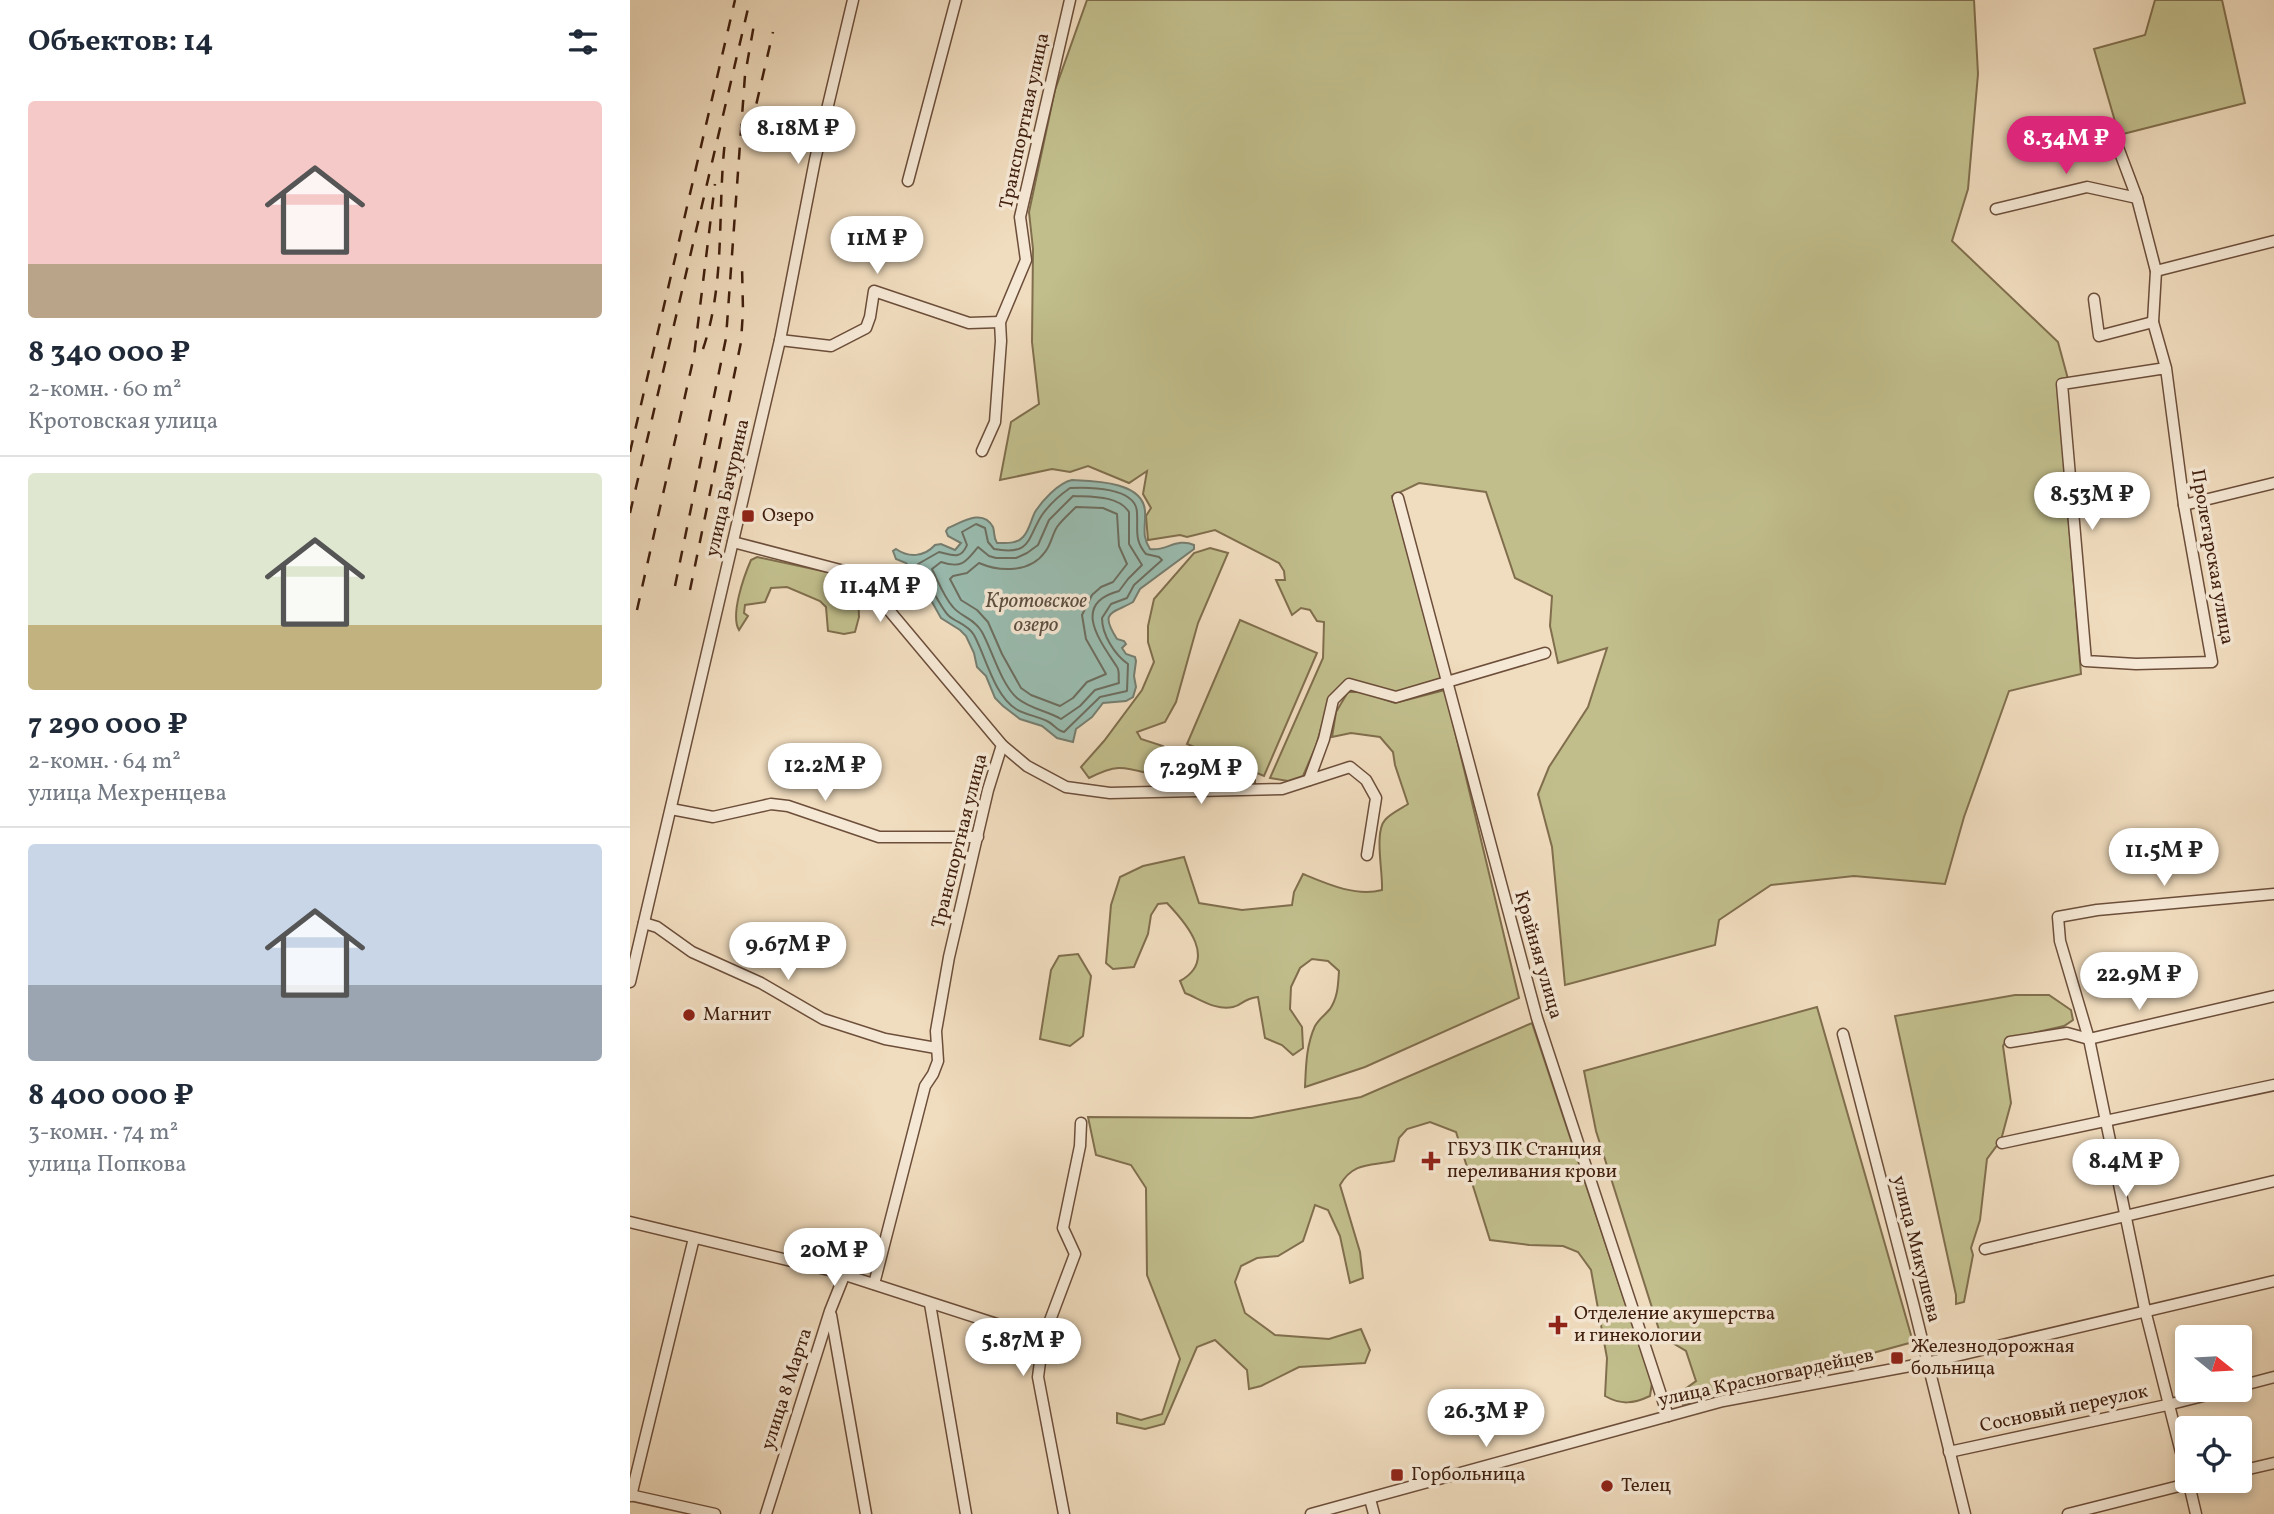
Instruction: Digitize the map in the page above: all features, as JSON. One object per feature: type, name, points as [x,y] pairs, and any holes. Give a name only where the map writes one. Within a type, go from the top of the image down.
[{"type":"street","name":"улица Бачурина","points":[[630,982],[780,340],[815,160],[853,0]]},
{"type":"street","points":[[908,181],[956,0]]},
{"type":"street","name":"Транспортная улица","points":[[982,451],[995,422],[1000,322],[1026,260],[1020,217],[1070,0]]},
{"type":"street","name":"Пролетарская улица","points":[[2113,134],[2137,198],[2156,271],[2153,322],[2166,368],[2184,505],[2212,662],[2136,664],[2086,661],[2062,384],[2166,368]]},
{"type":"street","points":[[1996,209],[2087,187],[2137,198]]},
{"type":"street","points":[[2156,271],[2274,241]]},
{"type":"street","points":[[780,340],[831,346],[866,328],[874,291],[968,323],[1000,322]]},
{"type":"street","points":[[2094,299],[2099,336],[2153,322]]},
{"type":"street","points":[[2184,505],[2274,483]]},
{"type":"street","name":"Крайняя улица","points":[[1398,498],[1537,1018],[1668,1416]]},
{"type":"street","name":"Транспортная улица","points":[[733,542],[848,572],[872,590],[1002,745],[988,790],[949,957],[936,1031],[938,1061],[925,1086],[874,1284]]},
{"type":"street","points":[[1309,780],[1324,739],[1333,700],[1349,684],[1396,697],[1545,653]]},
{"type":"street","points":[[1002,745],[1027,766],[1066,787],[1110,793],[1282,789],[1350,767],[1366,780],[1376,798],[1367,855]]},
{"type":"street","points":[[671,809],[712,817],[771,804],[788,806],[879,837],[978,837]]},
{"type":"street","points":[[2175,1434],[2145,1310],[2089,1039],[2060,941],[2058,917],[2097,910],[2274,894]]},
{"type":"street","points":[[644,923],[657,927],[692,952],[754,980],[823,1019],[885,1039],[936,1048]]},
{"type":"street","points":[[2010,1042],[2067,1033],[2089,1039],[2274,996]]},
{"type":"street","name":"улица Микушева","points":[[1843,1034],[1965,1514]]},
{"type":"street","points":[[2002,1143],[2274,1085]]},
{"type":"street","points":[[1064,1514],[1038,1377],[1043,1339],[1075,1254],[1063,1228],[1080,1146],[1081,1123]]},
{"type":"street","points":[[1985,1249],[2274,1181]]},
{"type":"street","points":[[630,1222],[812,1266],[1043,1339]]},
{"type":"street","points":[[694,1238],[630,1495],[678,1510],[715,1514]]},
{"type":"street","name":"улица 8 Марта","points":[[766,1514],[830,1311],[844,1276]]},
{"type":"street","name":"улица Красногвардейцев","points":[[1311,1514],[1723,1401],[1926,1363],[2274,1281]]},
{"type":"street","points":[[930,1304],[966,1514]]},
{"type":"street","points":[[830,1311],[866,1514]]},
{"type":"street","points":[[2252,1383],[2274,1377]]},
{"type":"street","name":"Сосновый переулок","points":[[1949,1452],[2179,1402]]},
{"type":"street","points":[[2252,1468],[2274,1463]]},
{"type":"street","points":[[2068,1514],[2080,1513],[2175,1485]]},
{"type":"street","points":[[2191,1493],[2196,1514]]},
{"type":"street","points":[[1370,1499],[1374,1514]]},
{"type":"shaded area","points":[[1087,0],[1974,0],[1978,74],[1968,189],[1952,241],[2058,342],[2068,379],[2058,385],[2081,674],[2009,691],[1964,817],[1945,884],[1854,876],[1771,885],[1719,920],[1715,945],[1565,985],[1552,847],[1538,794],[1549,767],[1588,707],[1607,648],[1558,663],[1550,626],[1552,596],[1515,578],[1486,492],[1419,483],[1392,496],[1443,678],[1396,692],[1347,680],[1330,698],[1316,746],[1303,776],[1288,781],[1270,778],[1323,658],[1324,622],[1317,621],[1310,610],[1301,608],[1292,615],[1276,580],[1285,580],[1279,563],[1215,530],[1187,537],[1180,535],[1148,540],[1146,516],[1151,508],[1143,494],[1147,471],[1129,483],[1088,466],[1070,472],[1052,469],[1000,480],[1011,422],[1039,404],[1032,342],[1033,249],[1029,212],[1055,90]]},
{"type":"shaded area","points":[[2155,0],[2222,0],[2245,103],[2119,135],[2094,49],[2145,35]]},
{"type":"shaded area","points":[[1210,548],[1228,553],[1198,623],[1176,702],[1165,722],[1137,732],[1141,739],[1163,746],[1170,758],[1154,775],[1114,768],[1089,778],[1081,767],[1142,690],[1154,662],[1148,642],[1148,626],[1154,599],[1194,553]]},
{"type":"shaded area","points":[[757,557],[841,575],[858,590],[859,617],[855,632],[844,634],[828,631],[826,607],[820,601],[787,587],[771,588],[765,602],[745,605],[744,613],[748,616],[739,630],[736,615],[739,595],[751,560]]},
{"type":"shaded area","points":[[1240,620],[1317,653],[1264,776],[1187,744]]},
{"type":"shaded area","points":[[1445,690],[1519,998],[1365,1067],[1305,1087],[1312,1034],[1330,1009],[1337,991],[1339,971],[1328,961],[1312,959],[1300,968],[1291,987],[1290,1009],[1302,1027],[1303,1048],[1293,1055],[1282,1045],[1265,1038],[1258,997],[1227,1008],[1214,1006],[1185,993],[1180,981],[1197,963],[1198,953],[1190,931],[1167,903],[1158,904],[1151,915],[1148,934],[1134,967],[1113,969],[1106,963],[1111,905],[1120,877],[1143,866],[1184,857],[1199,903],[1242,910],[1292,905],[1294,892],[1303,874],[1352,891],[1382,890],[1379,843],[1382,826],[1390,815],[1408,804],[1393,752],[1380,737],[1351,733],[1332,737],[1336,712],[1348,692],[1362,692],[1395,703]]},
{"type":"shaded area","points":[[1194,763],[1255,780],[1255,786],[1188,785],[1185,766]]},
{"type":"shaded area","points":[[1078,954],[1091,976],[1083,1036],[1070,1046],[1040,1039],[1051,970],[1059,956]]},
{"type":"shaded area","points":[[2015,995],[2049,995],[2071,1010],[2073,1020],[2064,1026],[2007,1039],[2003,1046],[2011,1103],[2001,1140],[1987,1159],[1980,1220],[1971,1248],[1973,1255],[1964,1302],[1956,1304],[1895,1016]]},
{"type":"shaded area","points":[[1817,1007],[1913,1342],[1683,1405],[1681,1392],[1696,1381],[1686,1351],[1661,1336],[1596,1131],[1584,1071]]},
{"type":"shaded area","points":[[1532,1023],[1652,1383],[1650,1396],[1627,1402],[1605,1396],[1607,1358],[1591,1270],[1578,1252],[1563,1246],[1490,1240],[1456,1132],[1430,1122],[1407,1129],[1399,1138],[1394,1161],[1356,1169],[1340,1185],[1360,1252],[1363,1278],[1350,1283],[1340,1236],[1328,1210],[1315,1205],[1303,1241],[1278,1256],[1257,1258],[1241,1266],[1235,1282],[1245,1313],[1275,1335],[1329,1339],[1361,1329],[1370,1350],[1365,1363],[1299,1367],[1249,1389],[1247,1370],[1215,1340],[1197,1347],[1164,1424],[1145,1429],[1117,1423],[1117,1413],[1141,1420],[1162,1414],[1180,1359],[1147,1275],[1146,1188],[1131,1165],[1096,1155],[1088,1117],[1252,1118],[1361,1097]]},
{"type":"water","name":"Кротовское озеро","points":[[1072,480],[1116,485],[1136,494],[1145,511],[1145,535],[1150,549],[1182,543],[1194,545],[1194,549],[1140,589],[1133,602],[1110,614],[1109,623],[1112,630],[1117,639],[1126,644],[1122,648],[1126,654],[1135,657],[1136,687],[1133,697],[1126,701],[1103,703],[1092,717],[1076,729],[1073,742],[1057,738],[1042,726],[1020,719],[995,698],[986,676],[977,667],[966,636],[941,618],[917,575],[906,563],[896,559],[893,551],[896,549],[916,555],[941,544],[955,550],[961,543],[948,536],[948,528],[978,517],[989,521],[997,543],[1018,541],[1025,535],[1035,512],[1046,498],[1061,485]]},
{"type":"railway","points":[[630,452],[735,0]]},
{"type":"railway","points":[[630,513],[750,0]]},
{"type":"railway","points":[[675,586],[726,338],[745,75],[755,19]]},
{"type":"railway","points":[[751,127],[773,32]]},
{"type":"railway","points":[[703,349],[718,272],[725,141]]},
{"type":"railway","points":[[637,610],[694,356],[715,184]]},
{"type":"railway","points":[[690,590],[741,342],[742,266]]},
{"type":"place","name":"Озеро","points":[[748,516]]},
{"type":"place","name":"Магнит","points":[[689,1015]]},
{"type":"place","name":"ГБУЗ ПК Станция переливания крови","points":[[1431,1161]]},
{"type":"place","name":"Отделение акушерства и гинекологии","points":[[1558,1325]]},
{"type":"place","name":"Железнодорожная больница","points":[[1897,1358]]},
{"type":"place","name":"Горбольница","points":[[1397,1475]]},
{"type":"place","name":"Телец","points":[[1607,1486]]}]
